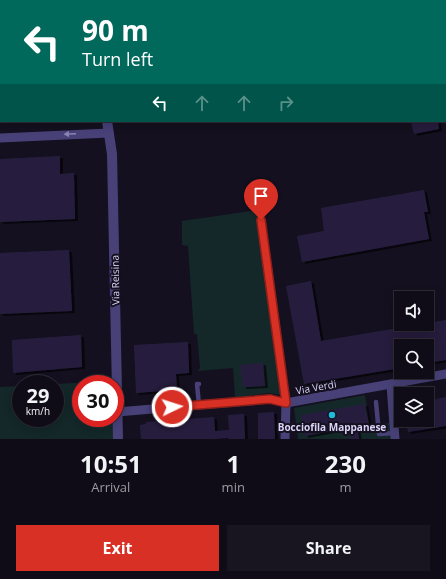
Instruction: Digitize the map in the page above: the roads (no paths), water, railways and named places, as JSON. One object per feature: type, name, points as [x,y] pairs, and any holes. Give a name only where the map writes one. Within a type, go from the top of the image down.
[{"type":"street","name":"Via Reisina","points":[[107,122],[112,154],[116,375]]},
{"type":"street","points":[[0,138],[109,133]]},
{"type":"street","points":[[261,220],[286,403],[285,439]]},
{"type":"street","name":"Via Verdi","points":[[124,411],[270,399],[286,403],[446,374]]},
{"type":"street","points":[[391,385],[395,436]]},
{"type":"street","name":"Via Reisina","points":[[118,427],[118,439]]},
{"type":"lane","points":[[199,384],[197,384],[199,405]]},
{"type":"lane","points":[[376,402],[379,434],[395,436]]},
{"type":"place","name":"Bocciofila Mappanese","points":[[332,415]]}]
